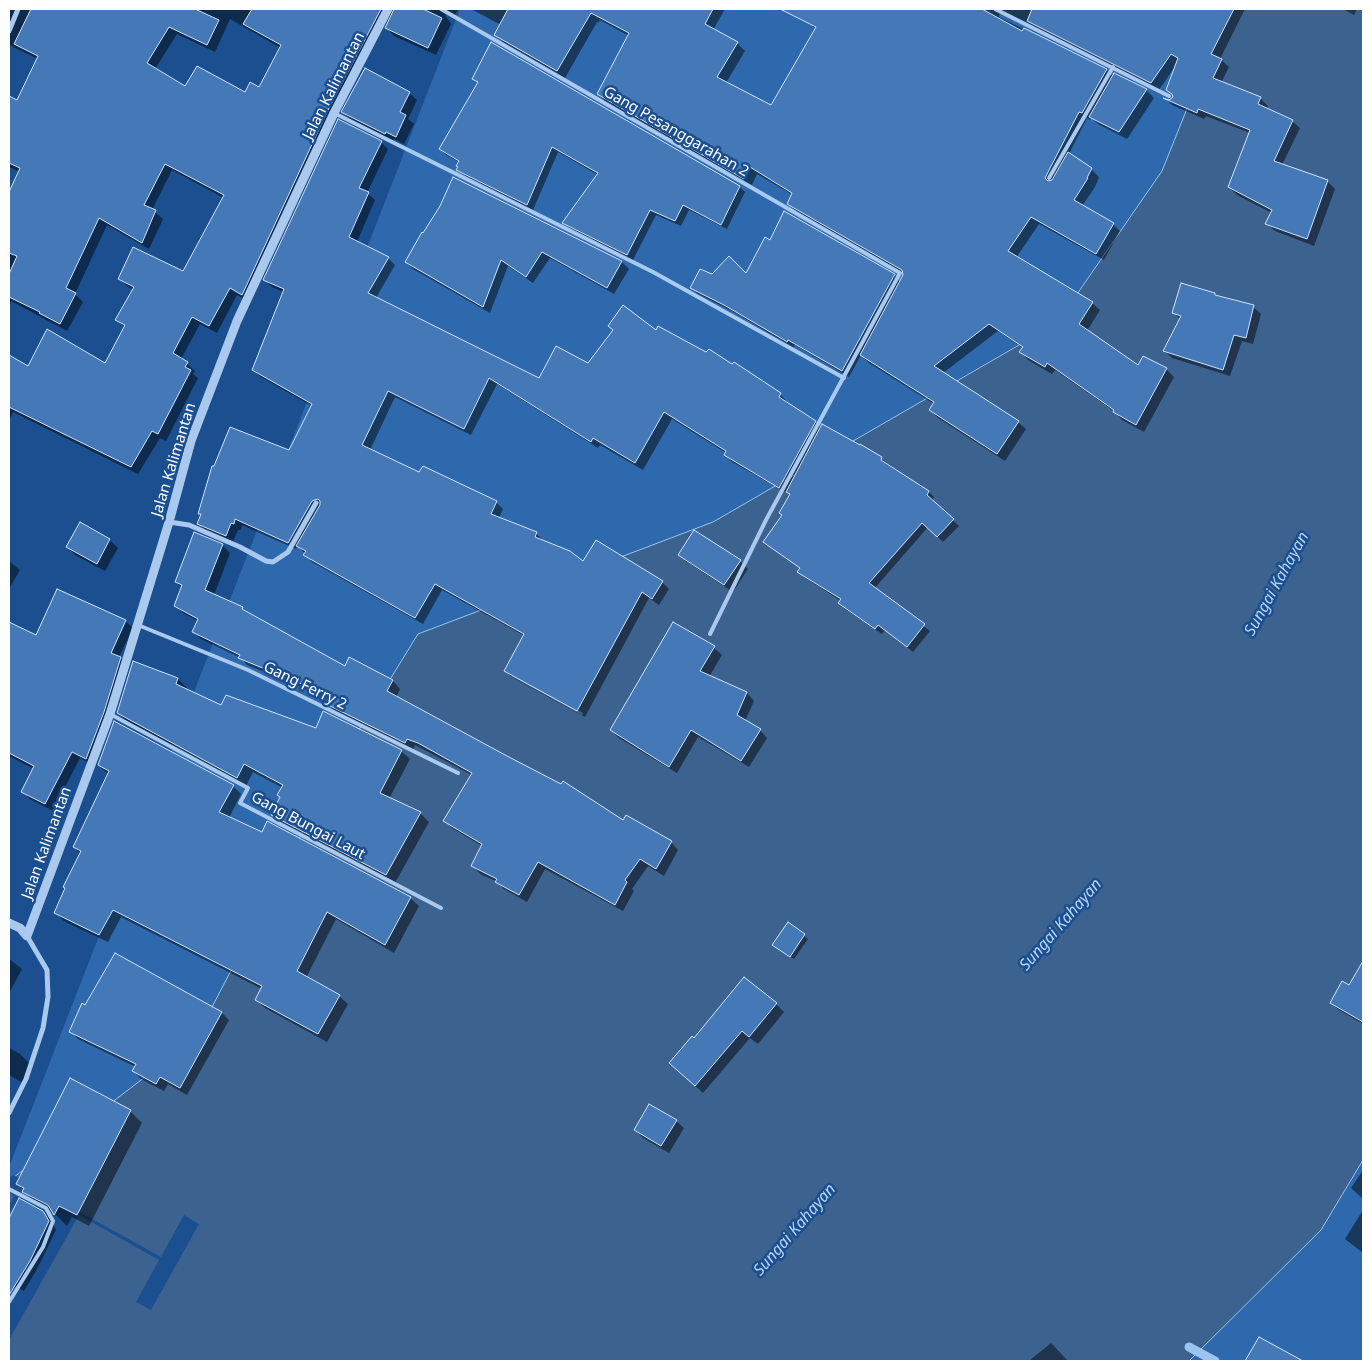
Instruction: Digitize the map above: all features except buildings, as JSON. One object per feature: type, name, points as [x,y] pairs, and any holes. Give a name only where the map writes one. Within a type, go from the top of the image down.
[{"type":"street","points":[[9,31],[18,9]]},
{"type":"street","name":"Jalan Kalimantan","points":[[27,936],[110,714],[169,522],[191,441],[238,322],[334,113],[388,9]]},
{"type":"street","points":[[169,522],[198,528],[266,561],[273,562],[288,552],[316,503]]},
{"type":"street","points":[[9,923],[20,928],[27,936],[47,970],[48,997],[43,1028],[26,1079],[9,1113]]},
{"type":"lane","name":"Gang Pesanggarahan 2","points":[[441,9],[900,274],[844,378]]},
{"type":"lane","points":[[994,9],[1169,96]]},
{"type":"lane","points":[[1050,178],[1112,67]]},
{"type":"lane","points":[[334,113],[653,272],[844,378],[766,520],[710,634]]},
{"type":"lane","name":"Gang Ferry 2","points":[[138,625],[248,670],[458,774]]},
{"type":"lane","name":"Gang Bungai Laut","points":[[110,714],[248,788],[240,803],[440,908]]},
{"type":"lane","points":[[9,1189],[46,1208],[53,1221],[43,1247],[9,1302]]},
{"type":"shaded area","points":[[460,9],[1227,9],[1162,171],[1057,322],[713,522],[418,634],[339,762],[196,1038],[9,1181],[9,1167]]},
{"type":"shaded area","points":[[1363,1161],[1363,1361],[1189,1361],[1321,1230]]},
{"type":"water","name":"Sungai Kahayan","points":[[1227,9],[1363,9],[1363,1160],[1321,1230],[1189,1361],[9,1361],[9,1181],[196,1038],[339,762],[418,634],[713,522],[1057,323],[1162,171]]},
{"type":"pier","points":[[13,1175],[161,1257],[184,1215],[199,1224],[151,1310],[136,1302],[159,1260],[79,1215],[9,1340],[9,1206],[14,1196],[9,1192],[9,1178]]},
{"type":"waterway","points":[[1189,1347],[1215,1361]]}]
